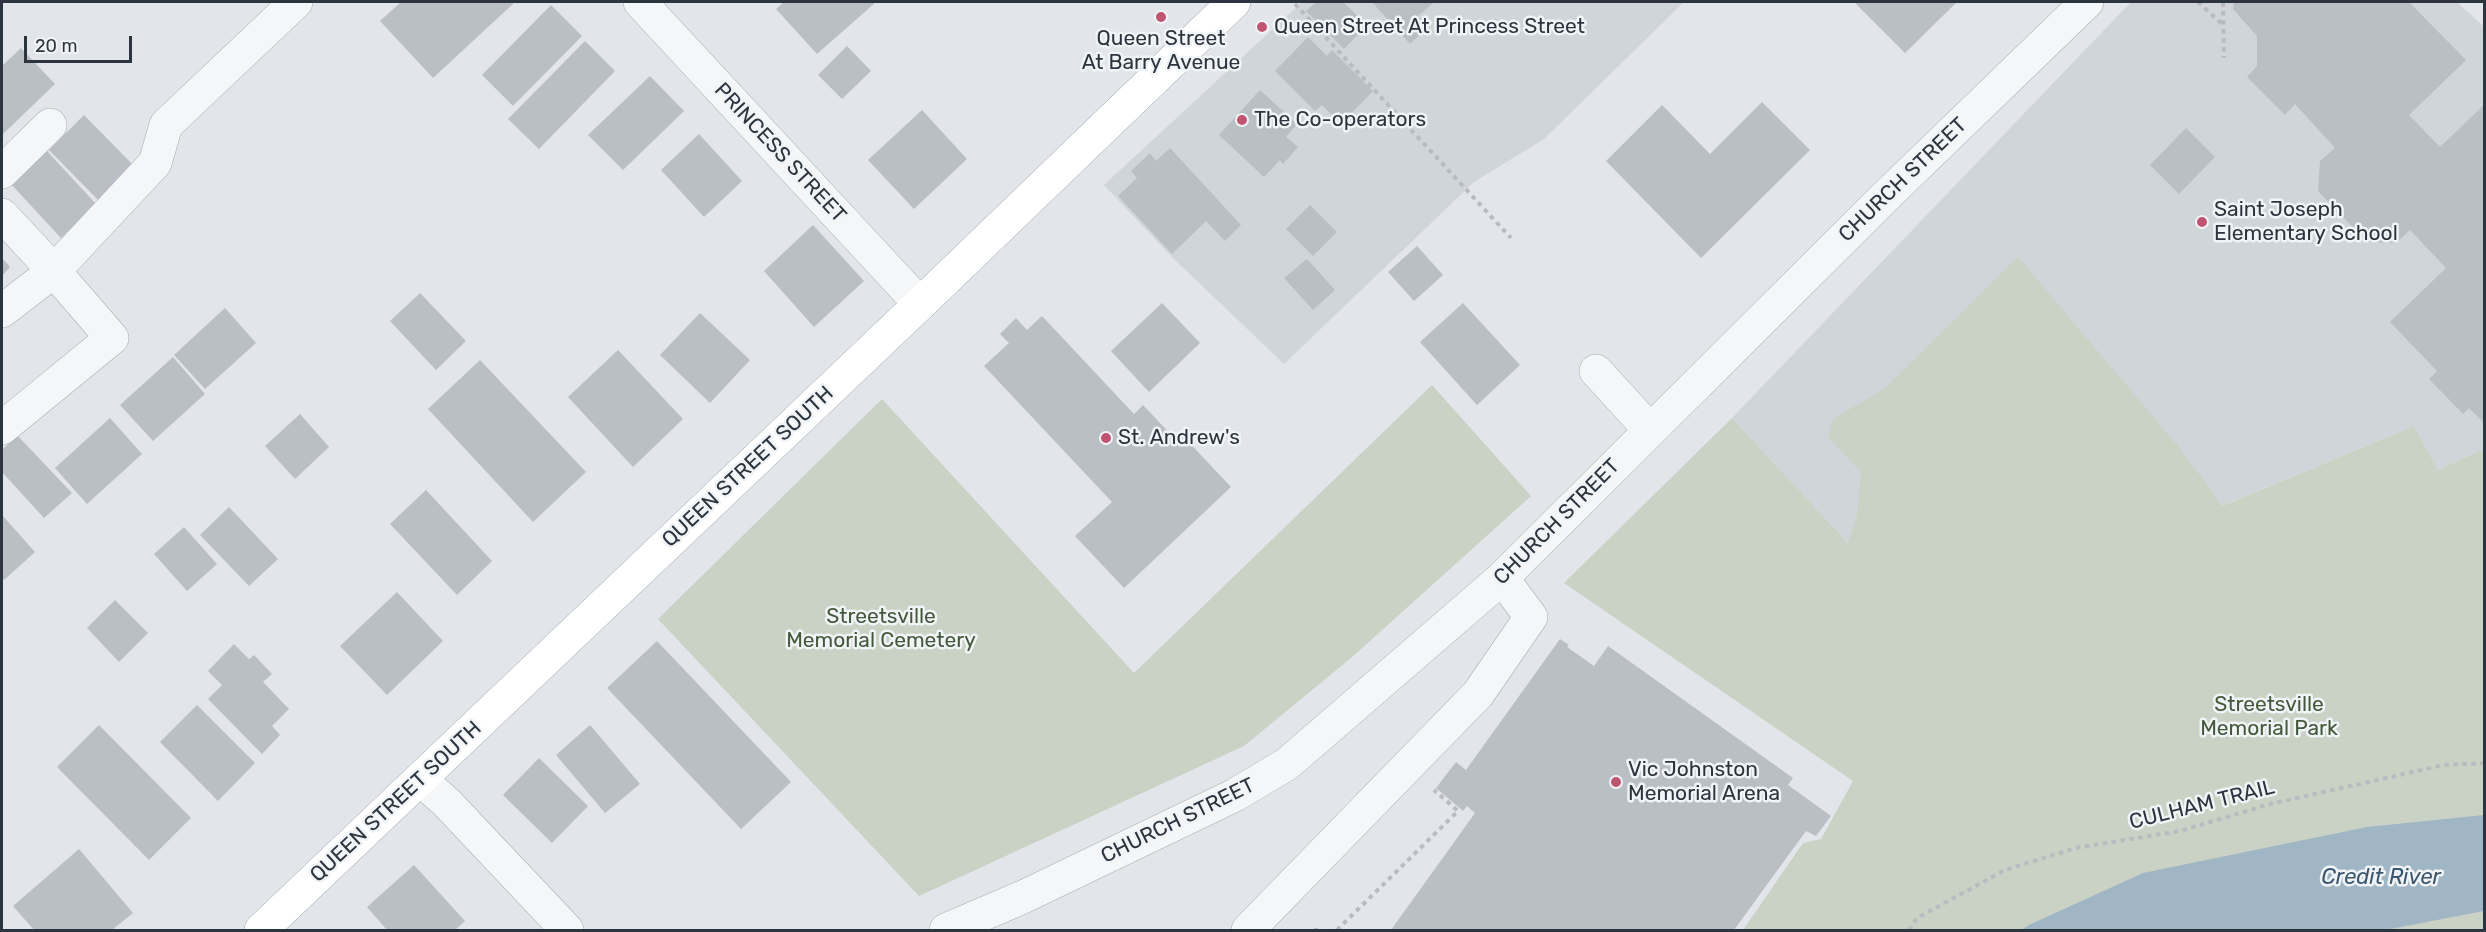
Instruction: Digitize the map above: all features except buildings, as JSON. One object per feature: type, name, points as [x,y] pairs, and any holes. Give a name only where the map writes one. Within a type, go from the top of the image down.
[{"type":"main road","name":"QUEEN STREET SOUTH","points":[[261,930],[421,780],[1234,2]]},
{"type":"street","points":[[2,311],[54,271],[155,163],[166,125],[296,2]]},
{"type":"street","name":"PRINCESS STREET","points":[[640,2],[920,304]]},
{"type":"street","name":"CHURCH STREET","points":[[946,930],[1033,892],[1235,795],[1287,764],[1502,578],[1887,195],[2069,8]]},
{"type":"street","points":[[2,172],[50,125]]},
{"type":"street","points":[[2,215],[112,338],[2,428]]},
{"type":"street","points":[[1596,371],[1650,430]]},
{"type":"street","points":[[1248,930],[1478,694],[1531,617],[1502,578]]},
{"type":"street","points":[[421,780],[447,802],[567,930]]},
{"type":"path","points":[[2198,2],[2223,26]]},
{"type":"path","points":[[2223,2],[2224,58]]},
{"type":"path","points":[[1295,4],[1511,238]]},
{"type":"path","name":"CULHAM TRAIL","points":[[1909,930],[1917,918],[2006,870],[2076,848],[2180,831],[2270,804],[2444,765],[2484,763]]},
{"type":"shaded area","points":[[1302,2],[1684,2],[1544,139],[1474,182],[1284,364],[1174,259],[1104,185]]},
{"type":"shaded area","name":"Saint Joseph Elementary School","points":[[2131,2],[2457,2],[2484,27],[2484,449],[2438,470],[2414,426],[1927,628],[1732,418]]},
{"type":"green space","name":"Streetsville Memorial Park","points":[[2018,257],[2183,452],[2222,506],[2414,426],[2438,470],[2484,449],[2484,930],[1743,930],[1803,843],[1821,839],[1853,781],[1564,583],[1732,418],[1848,543],[1857,515],[1861,472],[1828,437],[1833,419],[1884,389]]},
{"type":"green space","name":"Streetsville Memorial Cemetery","points":[[1432,385],[1531,496],[1351,658],[1244,746],[919,896],[658,619],[882,399],[1134,673]]},
{"type":"water","name":"Credit River","points":[[2484,815],[2484,911],[2385,930],[2021,930],[2143,873],[2367,827]]},
{"type":"place","name":"Queen Street At Barry Avenue","points":[[1161,17]]},
{"type":"place","name":"Queen Street At Princess Street","points":[[1262,27]]},
{"type":"place","name":"The Co-operators","points":[[1242,120]]},
{"type":"place","name":"Saint Joseph Elementary School","points":[[2202,222]]},
{"type":"place","name":"St. Andrew's","points":[[1106,438]]},
{"type":"place","name":"Vic Johnston Memorial Arena","points":[[1616,782]]}]
